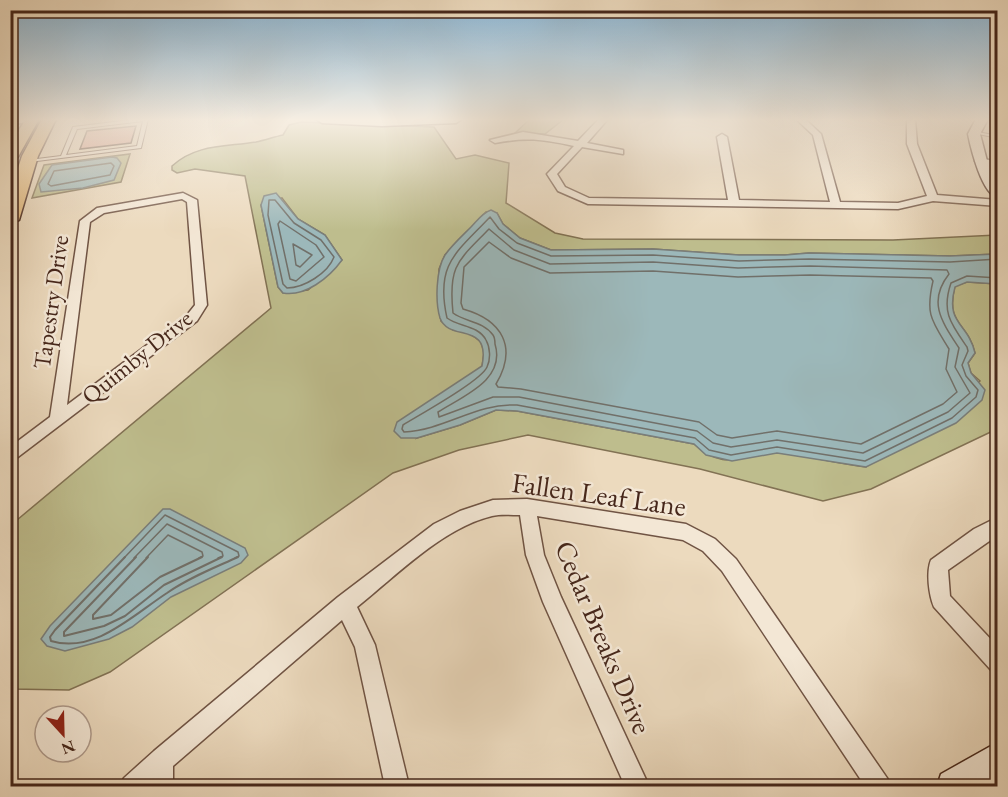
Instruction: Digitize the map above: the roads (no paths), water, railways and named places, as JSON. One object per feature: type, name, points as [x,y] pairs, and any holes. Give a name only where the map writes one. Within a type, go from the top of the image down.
[{"type":"main road","points":[[10,220],[30,156]]},
{"type":"street","points":[[569,156],[552,174],[555,184],[564,193],[588,201],[898,206],[933,198],[998,203]]},
{"type":"street","points":[[726,156],[734,202]]},
{"type":"street","points":[[823,156],[836,205]]},
{"type":"street","points":[[917,156],[933,198]]},
{"type":"street","points":[[979,156],[998,194]]},
{"type":"street","points":[[980,161],[998,165]]},
{"type":"street","name":"Quimby Drive","points":[[10,456],[192,318],[201,305],[192,200],[183,196]]},
{"type":"street","name":"Tapestry Drive","points":[[57,420],[85,221],[101,210],[183,196]]},
{"type":"street","name":"Fallen Leaf Lane","points":[[162,759],[345,604],[440,530],[466,517],[493,508],[527,507],[686,532],[709,545],[729,565],[879,786]]},
{"type":"street","name":"Cedar Breaks Drive","points":[[527,507],[535,555],[553,602],[637,786]]},
{"type":"street","points":[[998,525],[938,566],[941,600],[998,663]]},
{"type":"street","points":[[345,604],[365,645],[397,786]]},
{"type":"street","points":[[953,786],[998,758]]},
{"type":"street","points":[[132,786],[162,759]]},
{"type":"street","points":[[161,786],[162,759]]},
{"type":"lane","points":[[28,161],[62,156]]},
{"type":"water","points":[[117,158],[121,163],[114,180],[83,188],[41,192],[39,184],[52,165]]},
{"type":"water","points":[[276,193],[298,219],[325,235],[342,260],[316,285],[300,292],[283,293],[278,287],[261,205],[264,196]]},
{"type":"water","points":[[491,210],[497,213],[503,224],[520,238],[551,250],[653,249],[739,255],[809,253],[950,256],[997,254],[997,284],[967,282],[955,287],[953,299],[955,316],[968,335],[975,353],[968,363],[971,373],[985,390],[982,400],[956,423],[866,467],[777,453],[732,461],[706,455],[694,444],[517,411],[496,410],[460,425],[417,438],[401,438],[394,431],[397,422],[482,366],[483,352],[475,337],[452,330],[440,318],[437,286],[445,255],[480,217]]},
{"type":"water","points":[[163,509],[170,509],[245,548],[248,555],[241,563],[171,597],[132,627],[109,639],[65,651],[47,646],[41,639],[50,626]]}]
